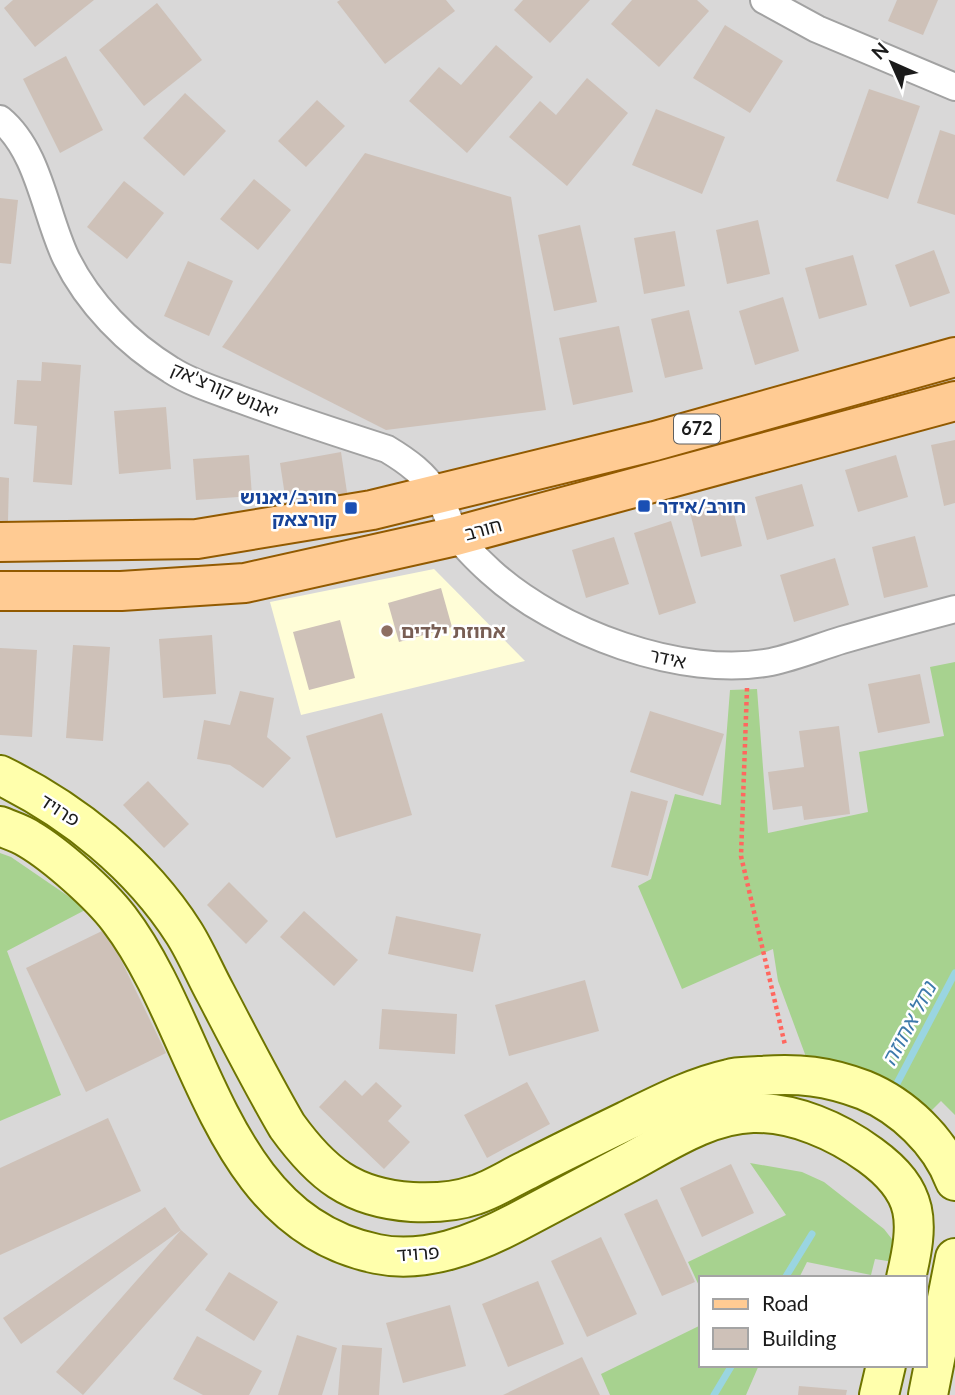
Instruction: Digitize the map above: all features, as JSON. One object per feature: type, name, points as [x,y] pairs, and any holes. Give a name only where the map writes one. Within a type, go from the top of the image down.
[{"type":"main road","name":"672","points":[[0,542],[197,539],[372,510],[655,441],[955,357]]},
{"type":"main road","name":"חורב","points":[[0,591],[121,591],[245,583],[456,536],[955,401]]},
{"type":"main road","name":"פרויד","points":[[0,775],[80,822],[120,856],[147,884],[184,934],[286,1126],[304,1149],[328,1172],[356,1191],[390,1201],[430,1203],[474,1196],[676,1097],[730,1078],[791,1073],[844,1082],[878,1096],[909,1118],[930,1139],[949,1165],[955,1181]]},
{"type":"main road","name":"פרויד","points":[[0,826],[29,839],[49,854],[96,892],[120,919],[147,962],[231,1138],[281,1204],[309,1228],[377,1254],[417,1257],[453,1249],[493,1235],[688,1131],[725,1117],[752,1112],[815,1125],[849,1140],[880,1162],[899,1183],[913,1206],[915,1238],[906,1276]]},
{"type":"main road","points":[[928,1395],[955,1258]]},
{"type":"main road","points":[[879,1395],[886,1367]]},
{"type":"street","points":[[764,0],[817,29],[955,88]]},
{"type":"street","name":"יאנוש קורצ'אק","points":[[0,119],[29,158],[65,256],[80,284],[136,345],[171,371],[209,388],[387,449],[423,475],[438,495]]},
{"type":"street","name":"אידר","points":[[438,495],[456,536],[510,588],[568,623],[609,643],[656,656],[705,665],[770,662],[955,609]]},
{"type":"path","points":[[747,663],[741,856],[791,1073]]},
{"type":"shaded area","points":[[0,0],[955,0],[955,1395],[0,1395]]},
{"type":"shaded area","name":"אחוזת ילדים","points":[[434,569],[525,661],[301,715],[270,602]]},
{"type":"green space","points":[[955,662],[955,1115],[941,1101],[924,1118],[809,1065],[778,981],[773,949],[682,989],[638,886],[651,879],[675,794],[721,805],[730,690],[757,689],[768,833],[868,812],[859,752],[944,736],[930,667]]},
{"type":"green space","points":[[0,853],[11,857],[87,909],[7,951],[61,1095],[0,1121]]},
{"type":"green space","points":[[750,1163],[802,1172],[824,1182],[884,1229],[895,1243],[899,1263],[875,1259],[871,1275],[807,1262],[800,1276],[699,1276],[699,1286],[688,1262],[786,1215]]},
{"type":"green space","points":[[699,1326],[699,1367],[758,1367],[746,1395],[610,1395],[601,1374]]},
{"type":"building","points":[[13,0],[94,0],[35,47],[4,8]]},
{"type":"building","points":[[446,0],[455,11],[385,64],[337,2]]},
{"type":"building","points":[[523,0],[590,0],[550,43],[514,10]]},
{"type":"building","points":[[632,0],[697,0],[709,11],[659,67],[611,24]]},
{"type":"building","points":[[897,0],[938,0],[923,35],[888,21]]},
{"type":"building","points":[[157,3],[202,60],[144,106],[99,50]]},
{"type":"building","points":[[725,25],[783,61],[750,113],[693,78]]},
{"type":"building","points":[[496,45],[533,77],[467,153],[409,101],[439,67],[461,85]]},
{"type":"building","points":[[66,56],[103,130],[60,153],[23,79]]},
{"type":"building","points":[[587,78],[628,113],[567,186],[509,137],[540,101],[556,115]]},
{"type":"building","points":[[869,89],[920,106],[888,199],[836,181]]},
{"type":"building","points":[[185,93],[226,131],[184,176],[143,138]]},
{"type":"building","points":[[317,100],[345,126],[306,167],[278,141]]},
{"type":"building","points":[[656,109],[725,137],[702,194],[632,165]]},
{"type":"building","points":[[940,130],[955,135],[955,215],[917,203]]},
{"type":"building","points":[[365,153],[511,197],[546,410],[386,430],[222,347]]},
{"type":"building","points":[[254,179],[291,210],[258,250],[220,219]]},
{"type":"building","points":[[124,181],[164,213],[127,259],[87,227]]},
{"type":"building","points":[[0,198],[18,200],[11,264],[0,263]]},
{"type":"building","points":[[758,220],[770,274],[727,284],[716,230]]},
{"type":"building","points":[[580,225],[597,302],[554,311],[538,235]]},
{"type":"building","points":[[675,231],[685,286],[644,294],[634,238]]},
{"type":"building","points":[[934,250],[950,293],[910,307],[895,265]]},
{"type":"building","points":[[853,255],[867,305],[819,319],[805,268]]},
{"type":"building","points":[[188,261],[233,281],[209,336],[164,316]]},
{"type":"building","points":[[783,297],[799,351],[755,365],[739,311]]},
{"type":"building","points":[[689,310],[703,369],[665,378],[651,319]]},
{"type":"building","points":[[619,326],[633,392],[573,405],[559,338]]},
{"type":"building","points":[[42,362],[81,365],[72,485],[33,482],[37,426],[14,424],[17,380],[41,381]]},
{"type":"building","points":[[166,407],[171,469],[119,474],[114,411]]},
{"type":"building","points":[[955,440],[955,503],[944,506],[931,445]]},
{"type":"building","points":[[341,452],[348,499],[287,509],[280,463]]},
{"type":"building","points":[[249,455],[252,496],[196,500],[193,459]]},
{"type":"building","points":[[896,455],[908,497],[858,512],[845,470]]},
{"type":"building","points":[[0,477],[9,478],[8,521],[0,521]]},
{"type":"building","points":[[802,484],[814,526],[767,540],[755,497]]},
{"type":"building","points":[[731,501],[742,546],[701,557],[690,512]]},
{"type":"building","points":[[671,521],[696,603],[659,615],[634,533]]},
{"type":"building","points":[[915,536],[928,587],[884,598],[872,547]]},
{"type":"building","points":[[614,537],[629,584],[586,598],[572,550]]},
{"type":"building","points":[[835,558],[849,605],[794,622],[780,575]]},
{"type":"building","points":[[441,588],[452,627],[399,642],[388,603]]},
{"type":"building","points":[[340,620],[355,678],[309,690],[293,632]]},
{"type":"building","points":[[212,635],[216,694],[163,698],[159,639]]},
{"type":"building","points":[[73,645],[110,647],[103,741],[66,738]]},
{"type":"building","points":[[0,648],[37,650],[32,737],[0,735]]},
{"type":"building","points":[[920,674],[930,723],[878,733],[868,684]]},
{"type":"building","points":[[240,691],[274,698],[267,737],[291,758],[263,788],[230,765],[197,759],[204,720],[230,725]]},
{"type":"building","points":[[650,711],[724,734],[703,796],[630,772]]},
{"type":"building","points":[[382,713],[412,815],[336,838],[306,736]]},
{"type":"building","points":[[839,726],[850,814],[804,820],[802,806],[773,810],[768,772],[804,767],[799,731]]},
{"type":"building","points":[[148,781],[189,824],[164,848],[123,805]]},
{"type":"building","points":[[631,791],[668,801],[648,876],[611,867]]},
{"type":"building","points":[[229,882],[268,921],[246,944],[207,905]]},
{"type":"building","points":[[304,911],[358,960],[334,986],[280,937]]},
{"type":"building","points":[[396,916],[481,934],[473,972],[388,954]]},
{"type":"building","points":[[106,929],[166,1053],[86,1092],[26,968]]},
{"type":"building","points":[[585,980],[599,1031],[509,1056],[495,1005]]},
{"type":"building","points":[[382,1009],[457,1014],[455,1054],[379,1049]]},
{"type":"building","points":[[345,1080],[362,1096],[376,1082],[402,1106],[388,1121],[410,1142],[384,1169],[319,1107]]},
{"type":"building","points":[[527,1082],[550,1124],[487,1158],[464,1115]]},
{"type":"building","points":[[108,1118],[141,1191],[0,1255],[0,1168]]},
{"type":"building","points":[[731,1164],[754,1213],[702,1237],[680,1188]]},
{"type":"building","points":[[657,1199],[695,1282],[662,1296],[624,1214]]},
{"type":"building","points":[[165,1207],[181,1230],[21,1344],[3,1318]]},
{"type":"building","points":[[181,1230],[208,1254],[83,1395],[56,1372]]},
{"type":"building","points":[[601,1237],[637,1314],[587,1337],[551,1261]]},
{"type":"building","points":[[229,1272],[278,1302],[254,1341],[205,1310]]},
{"type":"building","points":[[538,1281],[564,1344],[508,1367],[482,1304]]},
{"type":"building","points":[[450,1305],[466,1366],[403,1383],[386,1323]]},
{"type":"building","points":[[297,1335],[337,1348],[322,1395],[278,1395]]},
{"type":"building","points":[[197,1336],[262,1371],[249,1395],[203,1395],[173,1379]]},
{"type":"building","points":[[342,1345],[382,1348],[379,1395],[338,1395]]},
{"type":"building","points":[[582,1357],[600,1395],[503,1395]]},
{"type":"building","points":[[799,1386],[847,1390],[846,1395],[798,1395]]},
{"type":"waterway","name":"נחל אחוזה","points":[[893,1091],[955,973]]},
{"type":"waterway","name":"נחל אחוזה","points":[[786,1276],[812,1234]]},
{"type":"waterway","name":"נחל אחוזה","points":[[714,1395],[731,1367]]},
{"type":"place","name":"חורב/אידר","points":[[644,506]]},
{"type":"place","name":"חורב/יאנוש קורצאק","points":[[351,508]]},
{"type":"place","name":"אחוזת ילדים","points":[[387,631]]}]
